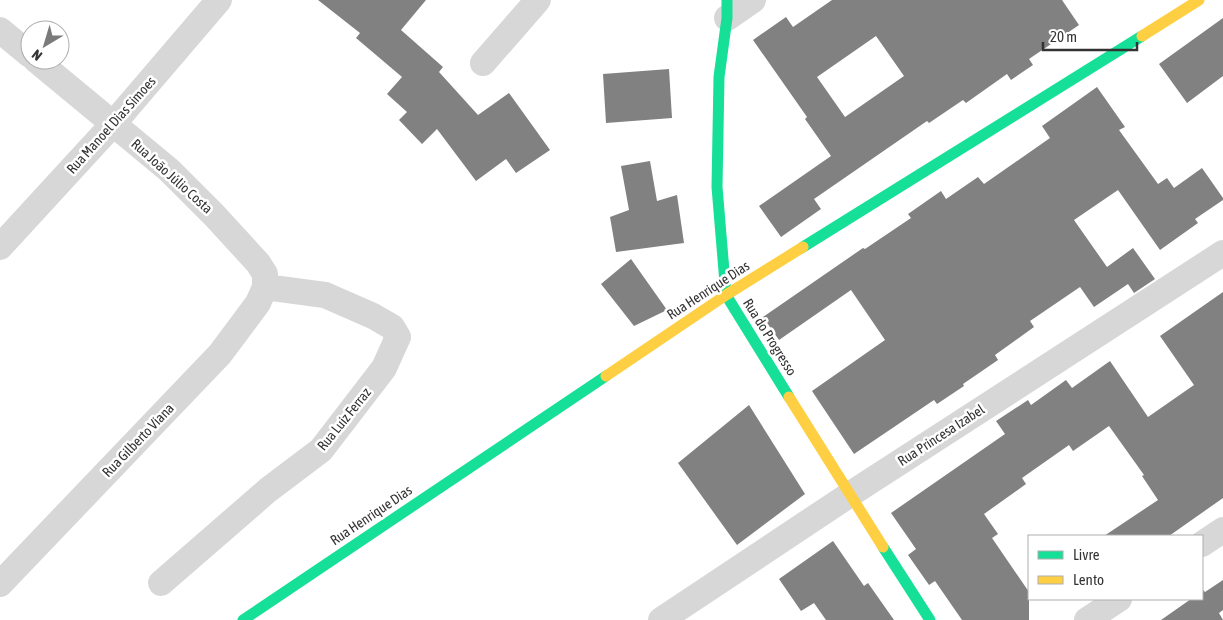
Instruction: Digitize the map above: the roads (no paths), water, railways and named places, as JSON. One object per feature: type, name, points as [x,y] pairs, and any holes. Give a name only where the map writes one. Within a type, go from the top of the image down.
[{"type":"street","name":"Rua Manoel Dias Simoes","points":[[0,247],[112,124],[219,0]]},
{"type":"street","points":[[483,63],[538,0]]},
{"type":"street","points":[[727,9],[753,0]]},
{"type":"street","name":"Rua Henrique Dias","points":[[243,620],[726,295],[1199,0]]},
{"type":"street","name":"Rua do Progresso","points":[[727,9],[719,77],[717,187],[726,295],[849,495],[930,620]]},
{"type":"street","points":[[0,30],[20,47]]},
{"type":"street","name":"Rua João Júlio Costa","points":[[48,70],[169,170],[258,263],[265,274],[265,287]]},
{"type":"street","name":"Rua Princesa Izabel","points":[[661,620],[849,495],[1223,253]]},
{"type":"street","name":"Rua Luiz Ferraz","points":[[161,583],[268,490],[321,450],[384,368],[398,337],[392,327],[373,316],[325,295],[265,287]]},
{"type":"street","name":"Rua Gilberto Viana","points":[[0,584],[220,354],[258,303],[265,287]]},
{"type":"street","points":[[1203,543],[1223,530]]},
{"type":"street","points":[[1087,620],[1117,600]]}]
